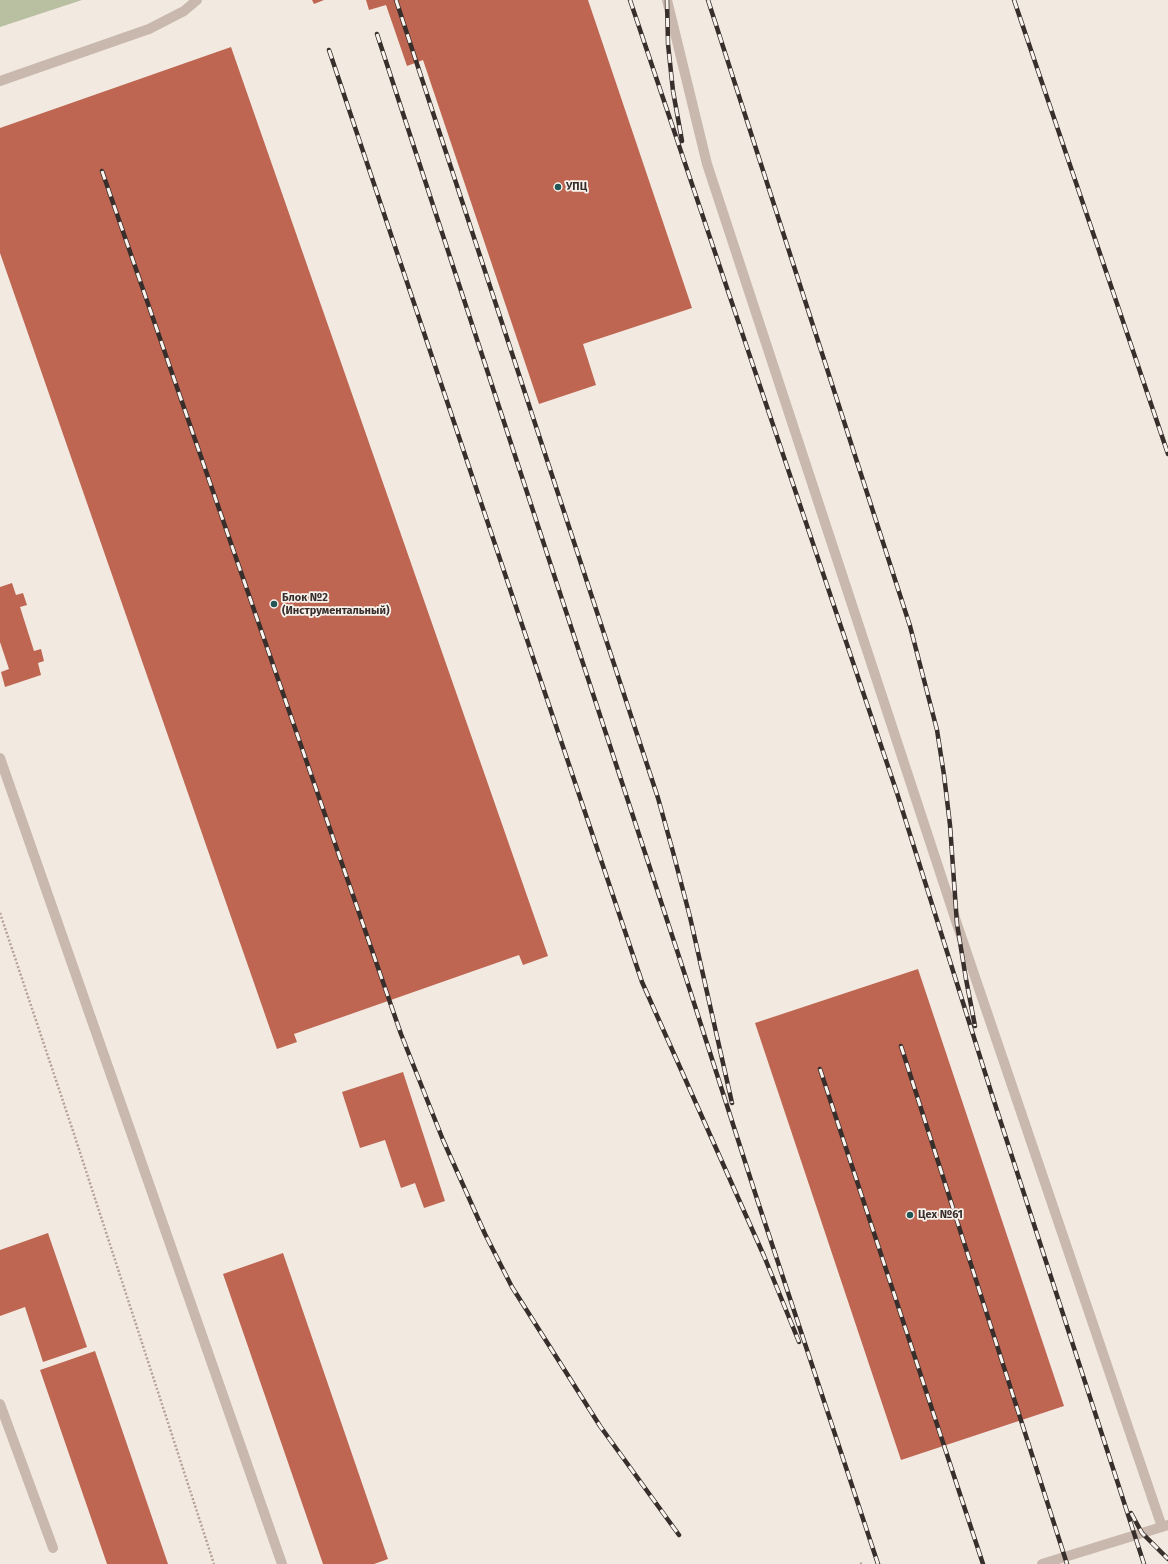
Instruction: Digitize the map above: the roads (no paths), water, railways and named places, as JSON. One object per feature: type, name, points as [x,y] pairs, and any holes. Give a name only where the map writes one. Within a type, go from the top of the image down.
[{"type":"lane","points":[[0,81],[150,29],[184,11],[196,0]]},
{"type":"lane","points":[[667,0],[707,164],[955,916],[1165,1526],[1042,1564]]},
{"type":"lane","points":[[0,758],[282,1564]]},
{"type":"lane","points":[[0,1404],[54,1548]]},
{"type":"railway","points":[[396,0],[658,798],[690,917],[732,1103]]},
{"type":"railway","points":[[630,0],[897,793],[993,1098],[1144,1564]]},
{"type":"railway","points":[[667,0],[668,44],[673,91],[682,141]]},
{"type":"railway","points":[[708,0],[910,626],[937,730],[950,825],[957,924],[975,1026]]},
{"type":"railway","points":[[1014,0],[1168,454]]},
{"type":"railway","points":[[377,34],[758,1202],[878,1564]]},
{"type":"railway","points":[[329,50],[642,982],[764,1256],[799,1342]]},
{"type":"railway","points":[[102,171],[401,1034],[443,1140],[485,1234],[512,1287],[600,1426],[679,1535]]},
{"type":"railway","points":[[901,1046],[1067,1564]]},
{"type":"railway","points":[[820,1069],[983,1564]]},
{"type":"railway","points":[[1131,1513],[1142,1533],[1168,1559]]},
{"type":"place","name":"УПЦ","points":[[558,187]]},
{"type":"place","name":"Блок №2 (Инструментальный)","points":[[274,604]]},
{"type":"place","name":"Цех №61","points":[[910,1215]]}]
